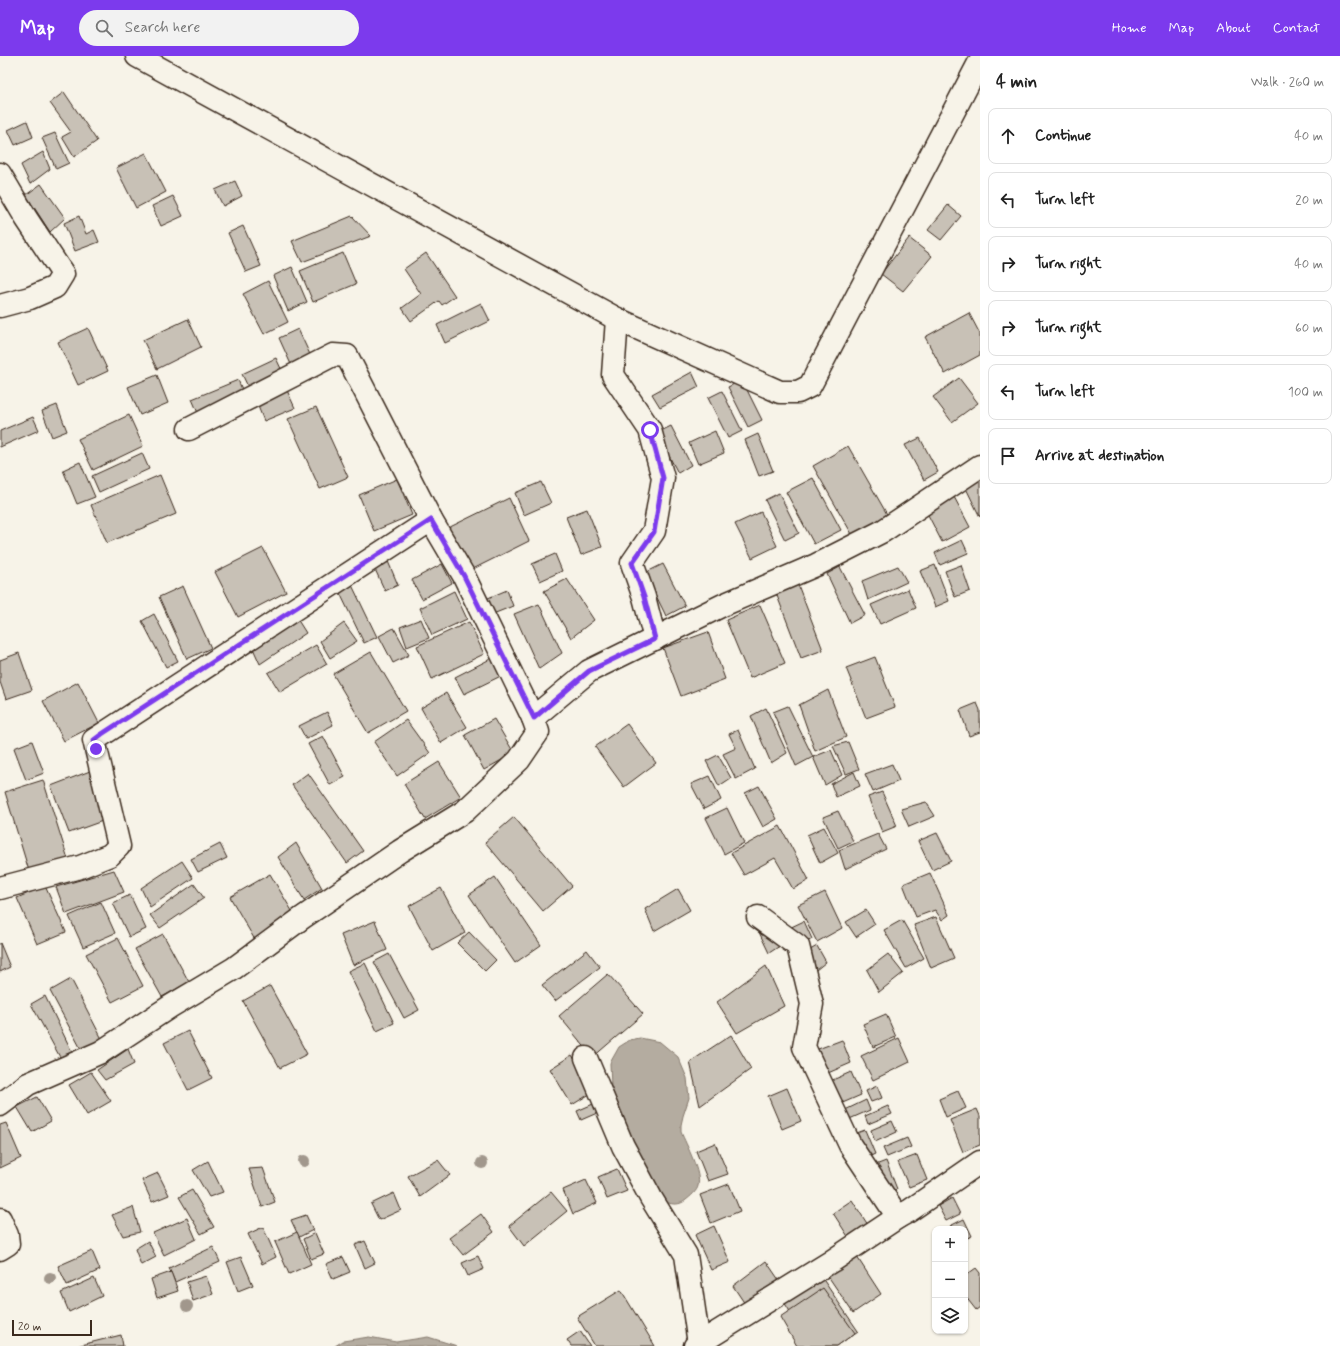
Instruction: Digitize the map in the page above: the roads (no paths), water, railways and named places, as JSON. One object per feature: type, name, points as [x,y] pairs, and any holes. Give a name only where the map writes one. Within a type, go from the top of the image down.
[{"type":"street","points":[[137,56],[617,319],[780,392],[798,392],[810,386],[980,61]]},
{"type":"street","points":[[0,174],[26,218],[63,274],[55,287],[30,298],[0,306]]},
{"type":"street","points":[[617,319],[612,375],[650,430],[663,478],[654,532],[632,563],[644,597],[655,639]]},
{"type":"street","points":[[0,1105],[28,1084],[101,1052],[171,1006],[233,970],[308,913],[400,851],[465,811],[519,760],[538,732],[534,718],[464,576],[431,520],[347,356],[333,355],[189,429]]},
{"type":"street","points":[[534,718],[589,671],[723,605],[816,565],[883,531],[980,466]]},
{"type":"street","points":[[0,888],[80,867],[110,855],[119,846],[94,740],[431,520]]},
{"type":"street","points":[[758,917],[798,946],[812,1004],[804,1047],[850,1145],[898,1217]]},
{"type":"street","points":[[586,1058],[623,1146],[651,1198],[686,1255],[697,1345],[832,1261],[909,1211],[980,1162]]},
{"type":"street","points":[[960,1176],[980,1184]]},
{"type":"street","points":[[0,1219],[7,1235],[8,1244],[0,1249]]}]
